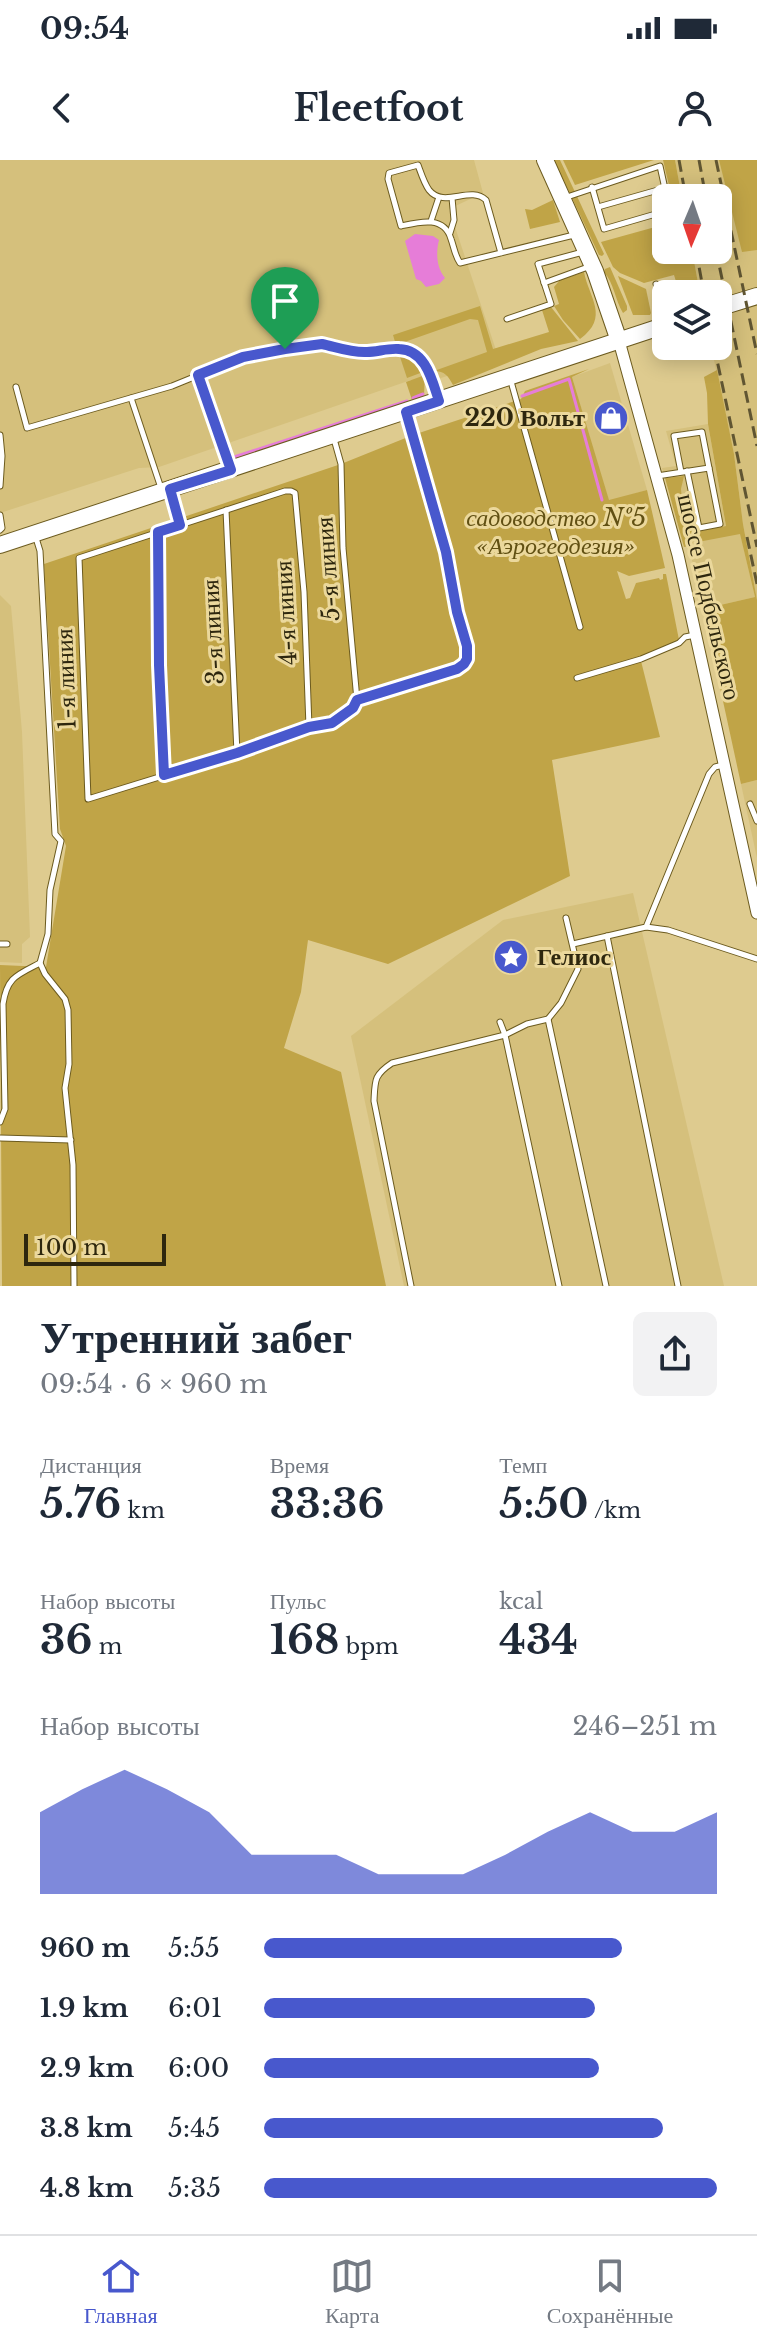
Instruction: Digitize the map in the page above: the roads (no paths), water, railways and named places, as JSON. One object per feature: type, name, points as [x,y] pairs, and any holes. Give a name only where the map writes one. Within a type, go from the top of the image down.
[{"type":"main road","points":[[545,160],[608,303],[619,341]]},
{"type":"main road","points":[[732,304],[757,296]]},
{"type":"main road","points":[[0,545],[652,330]]},
{"type":"street","name":"шоссе Подбельского","points":[[619,341],[659,481],[724,765],[743,805],[757,913]]},
{"type":"lane","points":[[501,253],[483,196],[439,197],[431,192],[417,162],[389,173],[401,226],[424,220],[445,228],[450,233],[460,263],[579,234]]},
{"type":"lane","points":[[563,198],[660,166],[664,184]]},
{"type":"lane","points":[[592,187],[604,229],[652,215]]},
{"type":"lane","points":[[598,207],[652,192]]},
{"type":"lane","points":[[431,221],[439,197]]},
{"type":"lane","points":[[450,233],[454,220],[452,198]]},
{"type":"lane","points":[[544,283],[589,258]]},
{"type":"lane","points":[[507,319],[551,304],[538,264],[589,258]]},
{"type":"lane","points":[[16,387],[27,428],[172,386],[243,357],[322,344],[364,352],[397,348],[414,354],[430,372],[439,401]]},
{"type":"lane","points":[[198,375],[231,470]]},
{"type":"lane","points":[[510,378],[580,627]]},
{"type":"lane","points":[[131,398],[180,525]]},
{"type":"lane","points":[[226,510],[158,532],[164,775],[309,727],[332,723],[353,708],[357,700],[457,669],[464,664],[467,646],[446,552],[406,412]]},
{"type":"lane","points":[[702,432],[709,468],[720,524],[699,528],[674,436],[702,432]]},
{"type":"lane","points":[[0,435],[0,486]]},
{"type":"lane","name":"5-я линия","points":[[333,436],[341,464],[343,548],[357,700]]},
{"type":"lane","points":[[659,481],[684,472],[709,468]]},
{"type":"lane","name":"4-я линия","points":[[226,510],[285,491],[291,491],[297,498],[309,727]]},
{"type":"lane","name":"3-я линия","points":[[226,510],[237,753]]},
{"type":"lane","points":[[0,515],[0,530]]},
{"type":"lane","name":"1-я линия","points":[[158,532],[79,558],[88,799],[164,775]]},
{"type":"lane","points":[[35,533],[40,551],[55,834],[61,841],[50,890],[48,934],[40,963],[65,999],[68,1010],[69,1064],[65,1088],[73,1165],[74,1286]]},
{"type":"lane","points":[[577,678],[641,659],[679,643],[685,637],[696,635]]},
{"type":"lane","points":[[646,927],[709,774],[715,767],[724,765]]},
{"type":"lane","points":[[743,805],[757,821]]},
{"type":"lane","points":[[411,1286],[374,1101],[375,1081],[380,1071],[392,1063],[505,1035],[527,1024],[548,1019],[561,1003],[578,969],[566,918]]},
{"type":"lane","points":[[572,944],[646,927],[668,930],[757,959]]},
{"type":"lane","points":[[607,936],[678,1286]]},
{"type":"lane","points":[[0,1122],[5,1109],[5,990],[9,982],[40,963]]},
{"type":"lane","points":[[548,1019],[606,1286]]},
{"type":"lane","points":[[500,1022],[559,1286]]},
{"type":"lane","points":[[0,1138],[71,1140]]},
{"type":"waterway","points":[[522,396],[569,379],[602,500]]},
{"type":"waterway","points":[[413,398],[423,394]]},
{"type":"waterway","points":[[234,457],[407,401]]},
{"type":"railway","points":[[679,160],[683,184]]},
{"type":"railway","points":[[699,160],[703,184]]},
{"type":"railway","points":[[716,160],[757,354]]},
{"type":"railway","points":[[699,264],[701,280]]},
{"type":"railway","points":[[719,264],[757,446]]},
{"type":"railway","points":[[717,360],[757,547]]},
{"type":"railway","points":[[747,537],[757,584]]},
{"type":"place","name":"220 Вольт","points":[[611,418]]},
{"type":"place","name":"Гелиос","points":[[511,957]]},
{"type":"park label","name":"садоводство №5 «Аэрогеодезия»","points":[[556,532]]}]
